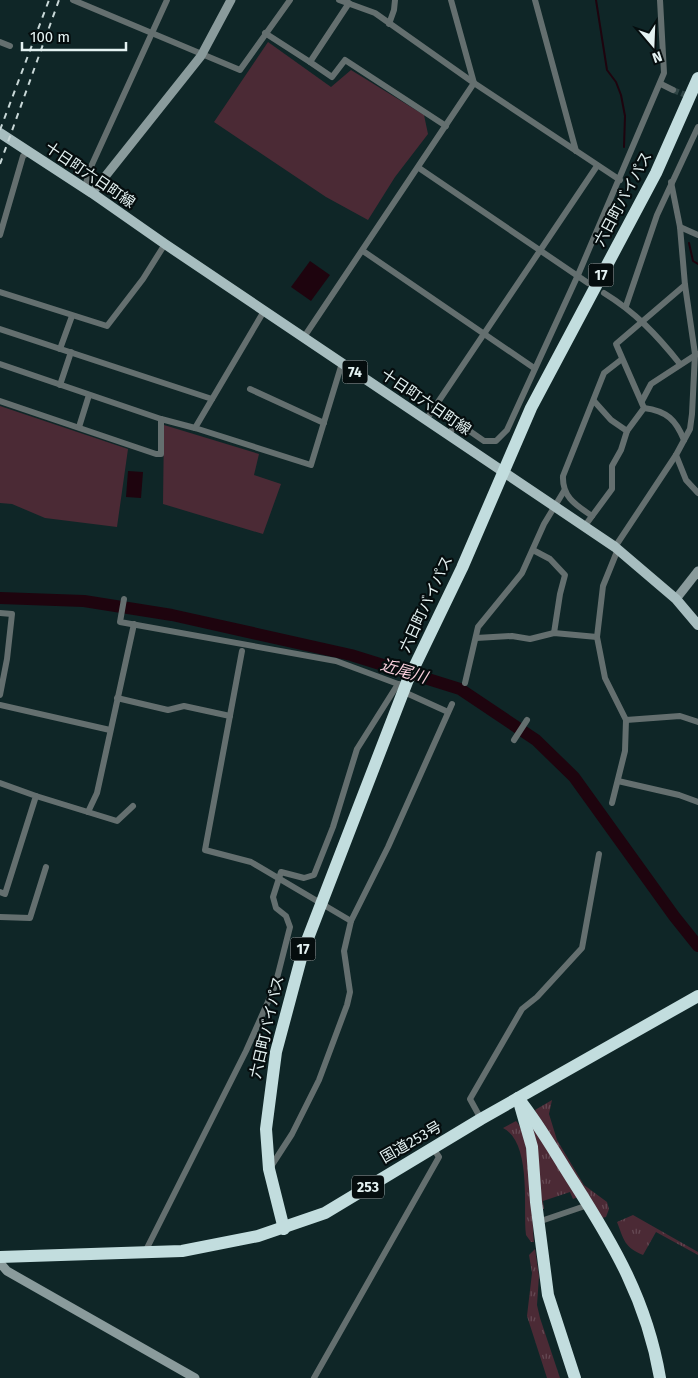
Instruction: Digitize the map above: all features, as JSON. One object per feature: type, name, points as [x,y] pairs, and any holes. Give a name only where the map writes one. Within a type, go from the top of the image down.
[{"type":"highway","name":"六日町バイパス","points":[[284,1229],[269,1169],[266,1130],[276,1052],[303,951],[404,686],[462,568],[502,471],[531,408],[656,173],[698,78]]},
{"type":"highway","name":"国道253号","points":[[0,1257],[144,1253],[211,1247],[284,1229],[325,1213],[481,1119],[698,996]]},
{"type":"highway","points":[[518,1098],[533,1117],[588,1205],[632,1282],[653,1346],[660,1378]]},
{"type":"highway","points":[[518,1098],[532,1147],[538,1222],[548,1295],[575,1378]]},
{"type":"main road","name":"十日町六日町線","points":[[0,133],[88,190],[164,244],[617,548],[676,598],[698,625]]},
{"type":"street","points":[[73,0],[201,56],[240,70],[290,0]]},
{"type":"street","points":[[88,190],[89,171],[167,0]]},
{"type":"street","points":[[88,190],[201,56],[231,0]]},
{"type":"street","points":[[339,0],[375,13],[474,83],[620,180]]},
{"type":"street","points":[[389,24],[395,0]]},
{"type":"street","points":[[304,337],[419,168],[474,83],[451,0]]},
{"type":"street","points":[[535,0],[576,151]]},
{"type":"street","points":[[448,435],[454,428],[461,425],[484,441],[496,441],[507,430],[620,180],[664,73],[660,0]]},
{"type":"street","points":[[310,62],[349,3]]},
{"type":"street","points":[[265,33],[332,77],[345,60],[446,126]]},
{"type":"street","points":[[0,42],[10,46]]},
{"type":"street","points":[[660,84],[674,90]]},
{"type":"street","points":[[626,306],[657,215],[698,127]]},
{"type":"street","points":[[0,235],[24,156],[28,152]]},
{"type":"street","points":[[426,420],[597,166]]},
{"type":"street","points":[[419,168],[588,283]]},
{"type":"street","points":[[612,803],[625,751],[626,720],[605,678],[597,638],[603,586],[617,548],[676,455],[690,429],[695,382],[697,354],[685,284],[680,227],[672,182]]},
{"type":"street","points":[[680,227],[698,235]]},
{"type":"street","points":[[0,292],[107,326],[143,279],[164,244]]},
{"type":"street","points":[[363,251],[534,368]]},
{"type":"street","points":[[684,440],[678,424],[670,417],[643,405],[616,344],[685,284]]},
{"type":"street","points":[[604,293],[626,306],[643,320],[680,364]]},
{"type":"street","points":[[195,428],[264,311]]},
{"type":"street","points":[[60,349],[72,316]]},
{"type":"street","points":[[0,328],[212,399]]},
{"type":"street","points":[[60,385],[71,352]]},
{"type":"street","points":[[584,527],[612,489],[612,466],[621,450],[627,431],[643,405],[651,384],[697,354]]},
{"type":"street","points":[[592,516],[571,501],[564,492],[563,476],[604,372],[622,359]]},
{"type":"street","points":[[0,364],[161,419],[311,465],[342,363]]},
{"type":"street","points":[[250,389],[324,423]]},
{"type":"street","points":[[79,427],[89,395]]},
{"type":"street","points":[[0,400],[156,454],[161,454],[161,419]]},
{"type":"street","points":[[594,401],[611,420],[627,431]]},
{"type":"street","points":[[690,429],[698,429]]},
{"type":"street","points":[[676,455],[686,480],[698,493]]},
{"type":"street","points":[[465,683],[478,627],[522,573],[544,524],[564,492]]},
{"type":"street","points":[[533,550],[550,559],[566,574],[554,633]]},
{"type":"street","points":[[676,598],[698,571]]},
{"type":"street","points":[[124,600],[120,622],[336,661],[404,686],[448,712]]},
{"type":"street","points":[[0,613],[12,614],[7,659],[0,696]]},
{"type":"street","points":[[88,812],[97,793],[134,624]]},
{"type":"street","points":[[476,638],[512,636],[530,639],[554,633],[597,638]]},
{"type":"street","points":[[242,651],[205,850],[251,862],[351,921]]},
{"type":"street","points":[[144,1253],[246,1051],[275,986],[290,926],[286,916],[276,908],[273,897],[281,872],[304,878],[314,875],[357,749],[404,686]]},
{"type":"street","points":[[117,698],[168,710],[184,706],[230,716]]},
{"type":"street","points":[[0,704],[110,730]]},
{"type":"street","points":[[269,1169],[292,1134],[318,1080],[348,1005],[349,986],[344,951],[351,921],[388,847],[452,704]]},
{"type":"street","points":[[626,720],[680,716],[698,722]]},
{"type":"street","points":[[514,740],[527,720]]},
{"type":"street","points":[[618,781],[679,795],[698,802]]},
{"type":"street","points":[[0,783],[117,821],[133,806]]},
{"type":"street","points":[[0,892],[5,894],[36,796]]},
{"type":"street","points":[[481,1119],[470,1099],[522,1010],[537,997],[582,948],[599,854]]},
{"type":"street","points":[[0,917],[30,918],[46,867]]},
{"type":"street","points":[[314,1378],[439,1157],[433,1148]]},
{"type":"street","points":[[538,1222],[588,1205]]},
{"type":"street","points":[[0,1263],[7,1270],[196,1378]]},
{"type":"green space","points":[[268,42],[331,87],[351,70],[424,115],[428,134],[395,177],[368,220],[326,197],[214,122]]},
{"type":"green space","points":[[0,406],[128,449],[117,527],[45,518],[12,504],[0,503]]},
{"type":"green space","points":[[164,425],[259,454],[254,475],[281,484],[263,534],[163,504]]},
{"type":"green space","points":[[552,1100],[549,1114],[557,1140],[584,1185],[607,1202],[609,1209],[606,1217],[602,1218],[538,1117],[535,1110]]},
{"type":"green space","points":[[516,1121],[521,1129],[528,1159],[534,1242],[531,1242],[526,1235],[522,1161],[512,1136],[503,1128]]},
{"type":"green space","points":[[530,1121],[578,1197],[573,1199],[570,1192],[543,1201],[544,1209],[540,1209]]},
{"type":"green space","points":[[633,1215],[698,1252],[698,1255],[656,1232],[643,1255],[632,1249],[621,1234],[617,1222]]},
{"type":"green space","points":[[535,1249],[539,1276],[537,1305],[560,1378],[547,1378],[527,1316],[532,1273],[529,1255]]},
{"type":"shaded area","points":[[310,261],[330,275],[311,301],[291,287]]},
{"type":"shaded area","points":[[128,471],[143,472],[141,498],[126,497]]},
{"type":"waterway","points":[[596,0],[607,70],[616,82],[621,95],[625,116],[624,147]]},
{"type":"waterway","points":[[689,243],[693,261],[698,264]]},
{"type":"waterway","name":"近尾川","points":[[0,598],[84,601],[172,615],[351,655],[460,689],[536,740],[574,777],[674,916],[698,946]]},
{"type":"tunnel","points":[[673,90],[691,97]]},
{"type":"railway","points":[[0,130],[49,0]]},
{"type":"railway","points":[[0,164],[59,0]]}]
